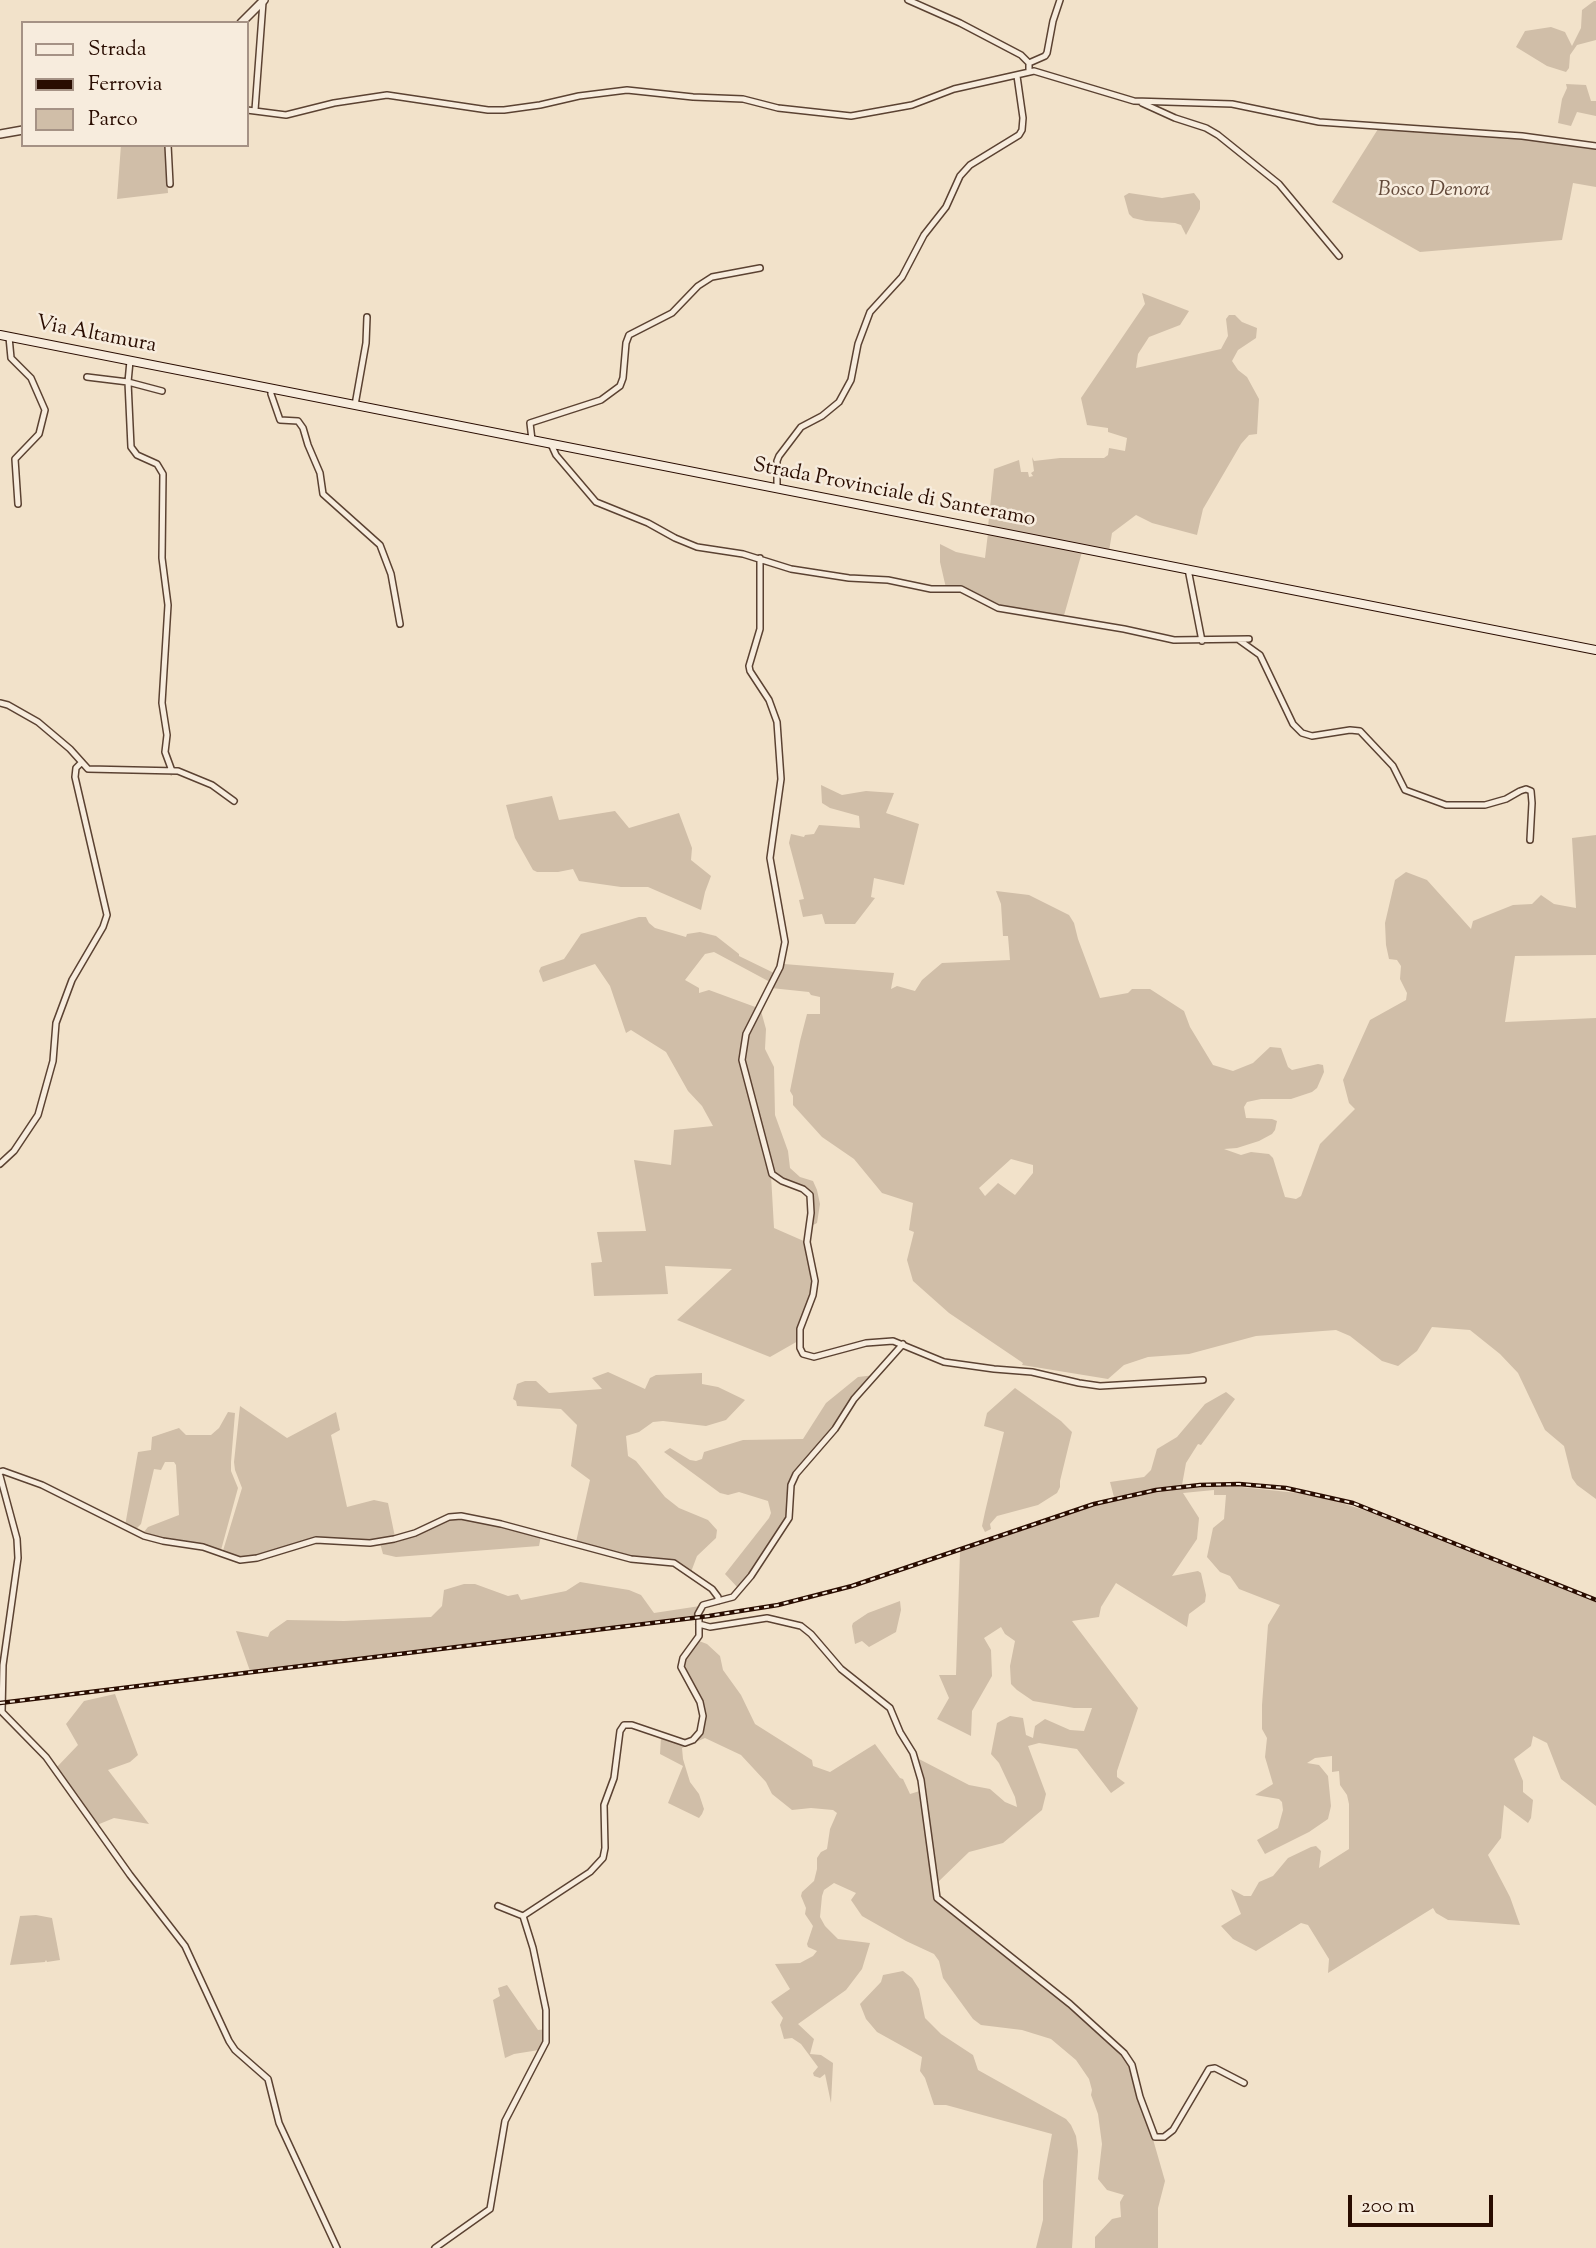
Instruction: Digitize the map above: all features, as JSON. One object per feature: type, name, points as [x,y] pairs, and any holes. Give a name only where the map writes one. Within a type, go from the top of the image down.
[{"type":"main road","name":"Via Altamura","points":[[4,336],[185,372]]},
{"type":"main road","name":"Strada Provinciale di Santeramo","points":[[185,372],[355,405],[371,405],[551,444],[1596,650]]},
{"type":"street","points":[[243,21],[264,0]]},
{"type":"street","points":[[255,110],[264,0]]},
{"type":"street","points":[[908,0],[1021,55],[1028,63],[1029,72]]},
{"type":"street","points":[[1028,63],[1047,53],[1060,0]]},
{"type":"street","points":[[248,110],[291,115],[334,103],[387,95],[504,110],[579,96],[631,90],[743,99],[778,108],[851,116],[912,105],[954,89],[1029,72],[1047,74],[1138,101],[1218,135],[1279,184],[1339,256]]},
{"type":"street","points":[[777,489],[779,456],[796,431],[839,402],[851,380],[870,312],[902,277],[924,235],[946,206],[960,176],[970,165],[1008,144],[1023,130],[1017,76]]},
{"type":"street","points":[[1138,101],[1232,104],[1319,122],[1487,133],[1596,146]]},
{"type":"street","points":[[0,133],[21,130]]},
{"type":"street","points":[[168,147],[170,184]]},
{"type":"street","points":[[533,440],[530,423],[601,400],[620,386],[629,335],[672,313],[698,286],[712,276],[760,268]]},
{"type":"street","points":[[355,405],[366,343],[367,317]]},
{"type":"street","points":[[4,336],[11,358],[31,378],[45,410],[39,434],[15,459],[18,504]]},
{"type":"street","points":[[130,361],[128,382],[131,447],[136,455],[157,464],[163,474],[162,558],[168,605],[162,703],[167,735],[165,752],[172,771]]},
{"type":"street","points":[[88,377],[128,382],[162,391]]},
{"type":"street","points":[[271,389],[280,420],[298,421],[303,428],[320,473],[323,494],[380,545],[391,574],[400,624]]},
{"type":"street","points":[[551,444],[556,455],[596,502],[648,523],[687,545],[760,558],[786,568],[849,578],[888,580],[932,589],[961,589],[1008,611],[1124,629],[1174,640],[1249,639]]},
{"type":"street","points":[[760,558],[760,628],[750,671],[769,700],[778,722],[781,779],[770,858],[785,942],[780,967],[746,1034],[743,1067],[772,1174],[810,1195],[811,1213],[807,1242],[815,1281],[813,1295],[800,1329],[800,1348],[803,1354],[814,1357],[866,1343],[893,1341],[944,1362],[1032,1372],[1100,1386],[1203,1380]]},
{"type":"street","points":[[1188,569],[1202,641]]},
{"type":"street","points":[[1238,639],[1260,655],[1293,724],[1302,733],[1312,736],[1360,731],[1394,766],[1405,790],[1446,805],[1485,805],[1526,789],[1531,791],[1530,840]]},
{"type":"street","points":[[0,703],[25,713],[38,722],[65,744],[85,768],[172,771],[212,785],[234,801]]},
{"type":"street","points":[[0,1164],[14,1151],[38,1115],[53,1060],[56,1023],[72,981],[107,915],[75,777],[76,768],[82,763]]},
{"type":"street","points":[[523,1916],[590,1872],[603,1858],[604,1805],[614,1778],[620,1731],[624,1725],[632,1725],[685,1743],[693,1740],[700,1732],[703,1717],[701,1702],[681,1667],[683,1658],[699,1636],[699,1619],[703,1605],[733,1597],[751,1576],[789,1518],[792,1485],[796,1474],[835,1429],[848,1406],[903,1344]]},
{"type":"street","points":[[337,2248],[279,2123],[268,2079],[235,2050],[229,2041],[185,1946],[130,1875],[46,1757],[1,1710],[3,1665],[18,1558],[17,1539],[0,1474],[3,1471],[43,1485],[144,1536],[203,1548],[240,1560],[257,1558],[316,1540],[370,1543],[394,1539],[415,1533],[449,1517],[461,1516],[631,1559],[674,1563],[712,1589],[718,1601]]},
{"type":"street","points":[[699,1619],[710,1627],[770,1618],[801,1626],[841,1669],[890,1708],[913,1753],[921,1780],[937,1898],[1070,2004],[1124,2053],[1132,2065],[1140,2097],[1155,2137],[1164,2137],[1173,2130],[1209,2069],[1215,2068],[1244,2083]]},
{"type":"street","points":[[498,1906],[523,1916]]},
{"type":"street","points":[[435,2248],[490,2209],[505,2121],[546,2042],[546,2010],[533,1948],[523,1916]]},
{"type":"green space","points":[[1594,1],[1596,40],[1577,45],[1570,55],[1566,72],[1547,66],[1516,47],[1525,31],[1551,27],[1565,32],[1572,46],[1581,28],[1582,10]]},
{"type":"green space","points":[[1566,84],[1586,85],[1591,101],[1596,101],[1596,116],[1577,112],[1571,126],[1558,123]]},
{"type":"green space","name":"Bosco Denora","points":[[1378,129],[1528,139],[1596,149],[1596,187],[1573,183],[1562,240],[1420,252],[1332,202]]},
{"type":"green space","points":[[121,147],[165,147],[168,193],[117,199]]},
{"type":"green space","points":[[1129,193],[1162,198],[1194,193],[1200,201],[1200,209],[1186,235],[1181,225],[1175,223],[1133,218],[1129,214],[1124,196]]},
{"type":"green space","points":[[1142,293],[1189,311],[1180,325],[1149,337],[1138,354],[1136,368],[1221,349],[1228,336],[1226,319],[1229,315],[1235,315],[1242,322],[1257,328],[1256,338],[1238,350],[1232,361],[1247,377],[1259,399],[1257,434],[1249,435],[1241,444],[1203,509],[1197,535],[1152,523],[1136,515],[1112,533],[1109,551],[988,527],[994,469],[1019,460],[1021,472],[1028,472],[1029,477],[1033,476],[1031,473],[1034,471],[1032,457],[1034,461],[1104,458],[1108,455],[1109,448],[1125,451],[1127,438],[1108,432],[1108,428],[1087,425],[1081,398],[1145,304]]},
{"type":"green space","points":[[988,533],[1082,552],[1063,619],[1015,612],[989,603],[964,588],[946,588],[940,562],[940,544],[956,552],[985,558]]},
{"type":"green space","points":[[821,785],[842,795],[866,791],[894,793],[886,813],[919,824],[904,885],[874,878],[871,897],[875,898],[855,924],[825,924],[822,914],[803,917],[799,900],[804,899],[789,843],[791,834],[804,837],[814,834],[819,825],[860,828],[859,816],[822,803]]},
{"type":"green space","points":[[552,796],[559,820],[615,811],[629,828],[679,813],[692,848],[691,860],[711,876],[701,910],[648,887],[621,887],[579,881],[573,869],[558,872],[533,870],[515,838],[506,805]]},
{"type":"green space","points":[[1596,835],[1596,955],[1515,956],[1505,1022],[1596,1018],[1596,1499],[1572,1478],[1564,1446],[1545,1430],[1518,1373],[1500,1354],[1470,1330],[1432,1327],[1417,1351],[1398,1366],[1382,1361],[1350,1336],[1336,1330],[1256,1336],[1189,1354],[1148,1357],[1124,1365],[1108,1379],[1022,1365],[1023,1363],[949,1313],[913,1281],[907,1260],[914,1232],[909,1230],[913,1203],[882,1193],[854,1159],[822,1137],[793,1105],[790,1091],[800,1041],[807,1014],[820,1014],[820,997],[809,992],[771,988],[784,964],[894,973],[891,989],[897,986],[915,991],[922,980],[942,963],[1010,960],[1008,936],[1003,936],[1001,904],[996,891],[1029,895],[1069,915],[1100,998],[1128,993],[1132,989],[1150,989],[1184,1011],[1190,1027],[1213,1065],[1233,1071],[1253,1063],[1270,1047],[1281,1048],[1288,1067],[1292,1070],[1323,1065],[1324,1072],[1317,1088],[1312,1092],[1291,1099],[1247,1102],[1244,1107],[1246,1118],[1277,1121],[1275,1130],[1259,1141],[1224,1149],[1241,1155],[1251,1152],[1269,1154],[1273,1158],[1285,1197],[1296,1199],[1301,1196],[1320,1144],[1355,1109],[1349,1103],[1343,1080],[1370,1020],[1406,1000],[1407,993],[1400,979],[1401,966],[1397,960],[1389,959],[1386,945],[1385,923],[1395,880],[1406,872],[1427,880],[1471,929],[1473,921],[1513,905],[1532,904],[1541,895],[1554,904],[1576,908],[1572,838]],"holes":[[[1011,1159],[1033,1165],[1033,1173],[1015,1195],[998,1183],[985,1196],[979,1188]]]},
{"type":"green space","points":[[646,917],[655,928],[686,937],[687,934],[700,932],[716,936],[739,956],[774,973],[770,982],[714,952],[705,954],[685,980],[699,988],[699,993],[709,990],[758,1008],[749,1027],[742,1069],[765,1163],[771,1175],[774,1228],[806,1242],[814,1285],[798,1341],[770,1357],[677,1320],[732,1269],[665,1266],[668,1294],[594,1296],[591,1263],[602,1262],[597,1232],[646,1231],[634,1160],[671,1165],[674,1130],[713,1126],[702,1106],[688,1091],[666,1052],[631,1030],[626,1033],[610,986],[595,964],[543,982],[539,971],[541,967],[564,959],[581,934]]},
{"type":"green space","points":[[761,1011],[766,1029],[765,1049],[774,1067],[775,1115],[788,1151],[790,1168],[800,1177],[813,1181],[817,1190],[820,1204],[817,1223],[811,1226],[810,1191],[773,1173],[743,1059],[746,1040]]},
{"type":"green space","points":[[608,1372],[645,1389],[650,1378],[656,1375],[702,1373],[702,1384],[718,1387],[745,1400],[726,1420],[706,1426],[653,1422],[639,1432],[626,1436],[628,1456],[636,1461],[665,1497],[679,1508],[708,1520],[717,1530],[716,1538],[697,1556],[691,1572],[673,1561],[646,1559],[576,1542],[590,1480],[571,1466],[577,1425],[561,1409],[517,1406],[513,1399],[517,1384],[525,1381],[536,1381],[549,1393],[602,1389],[592,1378]]},
{"type":"green space","points":[[875,1375],[829,1436],[792,1478],[789,1516],[739,1589],[725,1574],[769,1518],[771,1513],[768,1501],[739,1492],[728,1495],[720,1493],[664,1452],[670,1448],[696,1461],[702,1459],[704,1452],[743,1440],[803,1439],[826,1403],[858,1377]]},
{"type":"green space","points":[[1015,1388],[1072,1432],[1057,1493],[1038,1505],[997,1516],[990,1524],[991,1529],[985,1532],[982,1526],[1004,1432],[984,1426],[987,1413]]},
{"type":"green space","points":[[1226,1392],[1235,1399],[1186,1463],[1182,1485],[1114,1497],[1110,1482],[1144,1477],[1151,1470],[1157,1449],[1177,1437],[1205,1404]]},
{"type":"green space","points":[[240,1406],[287,1438],[336,1412],[340,1430],[331,1435],[347,1507],[374,1500],[388,1503],[395,1537],[363,1541],[321,1537],[245,1560],[222,1554],[242,1488],[234,1462]]},
{"type":"green space","points":[[228,1412],[235,1413],[231,1471],[238,1488],[221,1550],[165,1541],[143,1533],[148,1527],[179,1515],[174,1462],[165,1462],[161,1470],[154,1469],[141,1524],[135,1530],[125,1526],[138,1452],[151,1450],[152,1437],[179,1428],[186,1435],[211,1435],[219,1428]]},
{"type":"green space","points":[[1232,1486],[1316,1495],[1396,1520],[1596,1601],[1596,1806],[1561,1779],[1547,1743],[1533,1736],[1531,1746],[1514,1759],[1523,1781],[1523,1792],[1533,1800],[1531,1818],[1528,1823],[1504,1805],[1501,1838],[1488,1855],[1510,1897],[1520,1925],[1448,1920],[1433,1908],[1328,1973],[1329,1959],[1308,1925],[1301,1923],[1256,1951],[1233,1939],[1221,1926],[1241,1914],[1231,1889],[1244,1896],[1251,1896],[1259,1882],[1273,1876],[1288,1858],[1311,1847],[1316,1846],[1321,1851],[1319,1868],[1349,1849],[1349,1804],[1340,1785],[1339,1771],[1332,1772],[1332,1756],[1315,1758],[1307,1763],[1319,1765],[1328,1776],[1331,1806],[1328,1819],[1309,1832],[1265,1854],[1257,1840],[1278,1828],[1283,1810],[1279,1799],[1255,1795],[1273,1784],[1265,1757],[1267,1738],[1262,1729],[1262,1705],[1268,1625],[1280,1605],[1239,1589],[1230,1576],[1220,1572],[1207,1557],[1213,1528],[1224,1519],[1226,1495],[1214,1495],[1214,1490],[1183,1493],[1199,1518],[1197,1539],[1172,1576],[1198,1571],[1201,1573],[1206,1595],[1205,1602],[1189,1614],[1187,1627],[1116,1583],[1101,1607],[1099,1617],[1072,1621],[1138,1708],[1117,1771],[1117,1777],[1125,1783],[1111,1793],[1077,1749],[1039,1743],[1028,1746],[1046,1794],[1042,1810],[1003,1843],[969,1852],[937,1883],[925,1781],[919,1759],[969,1785],[990,1789],[1005,1802],[1017,1807],[999,1763],[991,1754],[997,1723],[1010,1716],[1023,1718],[1026,1735],[1033,1738],[1035,1726],[1045,1719],[1070,1730],[1084,1731],[1092,1708],[1074,1708],[1033,1701],[1017,1690],[1011,1684],[1010,1666],[1015,1641],[1005,1634],[1001,1627],[984,1638],[991,1650],[992,1676],[972,1711],[971,1736],[937,1719],[949,1698],[939,1675],[956,1675],[960,1552],[1108,1501],[1165,1489]]},
{"type":"green space","points":[[454,1517],[541,1536],[539,1546],[396,1557],[383,1554],[380,1543]]},
{"type":"green space","points":[[580,1582],[629,1590],[641,1595],[654,1613],[700,1606],[697,1615],[250,1671],[236,1631],[268,1637],[270,1632],[287,1620],[344,1621],[431,1617],[442,1606],[444,1590],[464,1584],[475,1584],[508,1596],[518,1594],[521,1600],[566,1591]]},
{"type":"green space","points":[[900,1601],[901,1610],[896,1632],[869,1647],[862,1641],[855,1644],[853,1623],[868,1613]]},
{"type":"green space","points":[[699,1641],[707,1644],[720,1656],[723,1670],[741,1695],[755,1724],[812,1760],[813,1766],[830,1772],[875,1744],[903,1779],[910,1794],[923,1790],[934,1879],[933,1893],[936,1900],[1086,2018],[1123,2053],[1132,2066],[1165,2181],[1158,2208],[1158,2248],[1095,2248],[1095,2237],[1112,2219],[1121,2217],[1120,2202],[1124,2195],[1107,2190],[1098,2179],[1102,2144],[1098,2114],[1089,2079],[1076,2060],[1051,2039],[1022,2030],[981,2025],[973,2019],[943,1978],[939,1961],[934,1954],[862,1916],[851,1900],[856,1893],[834,1883],[824,1890],[822,1896],[820,1917],[825,1926],[838,1939],[870,1943],[862,1969],[846,1990],[798,2024],[814,2039],[810,2054],[821,2055],[833,2063],[831,2103],[825,2074],[820,2078],[814,2076],[813,2073],[818,2067],[801,2044],[792,2038],[784,2039],[780,2025],[783,2018],[771,2002],[790,1989],[775,1964],[800,1963],[817,1951],[807,1944],[813,1926],[805,1914],[806,1908],[801,1896],[814,1881],[817,1858],[827,1849],[830,1829],[837,1813],[833,1810],[811,1808],[792,1810],[772,1794],[766,1782],[741,1755],[705,1738],[682,1748],[690,1782],[699,1794],[704,1809],[702,1814],[699,1818],[668,1803],[683,1766],[660,1754],[661,1737],[685,1745],[701,1734],[704,1725],[702,1703],[683,1668],[684,1659]]},
{"type":"green space","points":[[115,1694],[138,1755],[130,1762],[108,1770],[149,1824],[114,1818],[97,1825],[56,1768],[78,1745],[66,1724],[84,1701]]},
{"type":"green space","points":[[20,1916],[52,1918],[60,1960],[10,1965]]},
{"type":"green space","points":[[903,1971],[919,1989],[925,2018],[941,2034],[973,2055],[978,2070],[1066,2119],[1071,2125],[1078,2151],[1072,2248],[1036,2248],[1043,2220],[1043,2181],[1052,2134],[946,2105],[934,2105],[920,2071],[922,2057],[877,2032],[866,2019],[860,2004],[881,1982],[883,1975]]},
{"type":"green space","points":[[507,1985],[538,2030],[546,2029],[544,2043],[539,2050],[505,2058],[493,2000],[500,1996],[498,1988]]},
{"type":"railway","points":[[0,1703],[709,1616],[778,1605],[852,1586],[1094,1504],[1156,1490],[1200,1485],[1239,1484],[1286,1488],[1353,1503],[1596,1600]]}]
